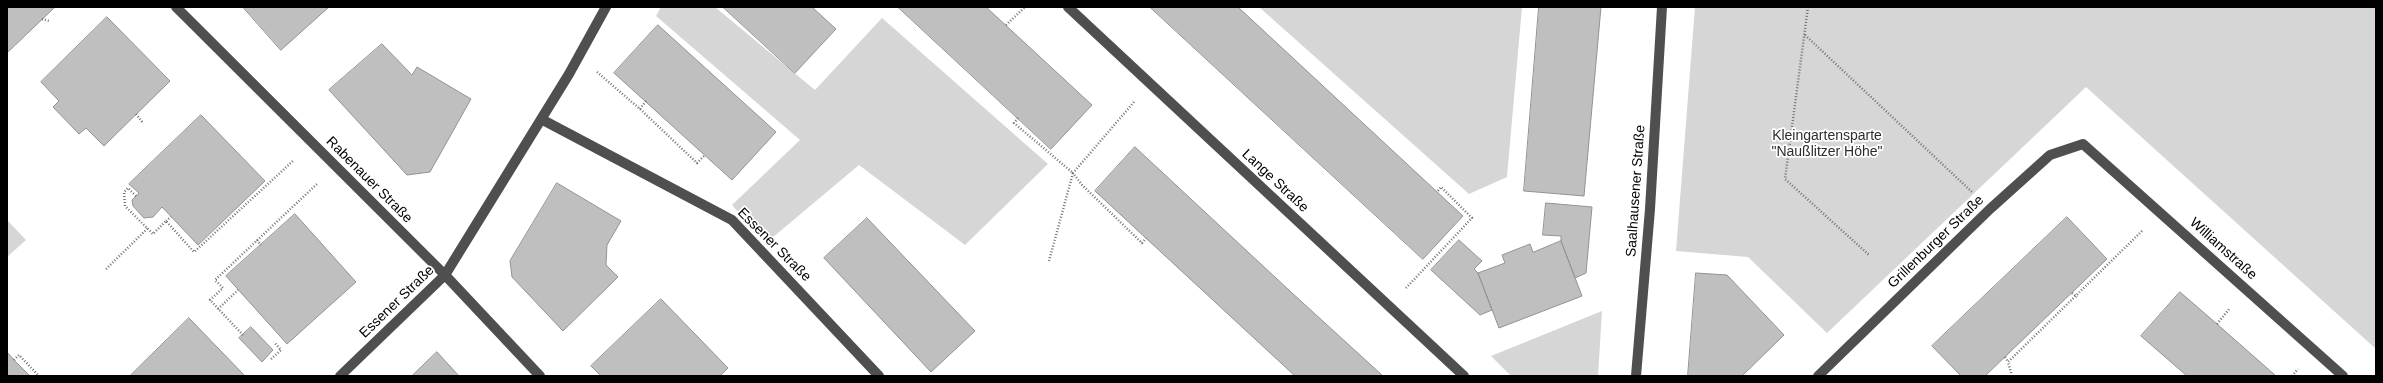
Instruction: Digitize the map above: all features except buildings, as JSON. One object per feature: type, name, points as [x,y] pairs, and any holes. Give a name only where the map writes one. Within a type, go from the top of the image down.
[{"type":"street","name":"Rabenauer Straße","points":[[176,7],[445,275],[540,376]]},
{"type":"street","name":"Essener Straße","points":[[340,376],[445,275],[541,119],[606,7]]},
{"type":"street","name":"Lange Straße","points":[[1068,7],[1464,376]]},
{"type":"street","name":"Saalhausener Straße","points":[[1636,376],[1650,209],[1662,7]]},
{"type":"street","name":"Essener Straße","points":[[541,119],[732,220],[879,376]]},
{"type":"street","name":"Grillenburger Straße","points":[[1818,376],[1990,209],[2050,155],[2083,144]]},
{"type":"street","name":"Williamstraße","points":[[2083,144],[2344,376]]},
{"type":"path","points":[[1006,25],[1025,7]]},
{"type":"path","points":[[1808,7],[1785,179],[1869,255]]},
{"type":"path","points":[[42,19],[49,21]]},
{"type":"path","points":[[1805,35],[1990,209]]},
{"type":"path","points":[[578,56],[640,109],[697,162],[705,155]]},
{"type":"path","points":[[1049,261],[1073,173],[1150,84]]},
{"type":"path","points":[[640,109],[646,101]]},
{"type":"path","points":[[136,114],[143,123]]},
{"type":"path","points":[[1018,118],[1014,124],[1073,173],[1082,185],[1142,242],[1146,238]]},
{"type":"path","points":[[166,222],[194,252],[312,143]]},
{"type":"path","points":[[243,335],[210,300],[223,288],[215,280],[335,166]]},
{"type":"path","points":[[1389,306],[1472,218],[1442,187],[1437,192]]},
{"type":"path","points":[[136,196],[128,188],[124,192],[125,206],[153,234],[171,218]]},
{"type":"path","points":[[2008,362],[2077,297],[2160,213]]},
{"type":"path","points":[[106,268],[148,228]]},
{"type":"path","points":[[257,240],[261,245]]},
{"type":"path","points":[[218,309],[238,290]]},
{"type":"path","points":[[2072,293],[2077,297]]},
{"type":"path","points":[[271,359],[281,350],[274,342]]},
{"type":"path","points":[[14,360],[19,355],[39,376]]},
{"type":"path","points":[[2005,357],[2012,376]]},
{"type":"green space","points":[[661,7],[715,7],[815,90],[882,18],[1048,164],[965,245],[859,165],[766,243],[732,205],[800,140],[656,16]]},
{"type":"green space","points":[[1259,7],[1522,7],[1507,177],[1469,194]]},
{"type":"green space","name":"Kleingartensparte \"Naußlitzer Höhe\"","points":[[1695,7],[2376,7],[2376,349],[2086,87],[1827,333],[1748,257],[1676,251]]},
{"type":"green space","points":[[7,220],[26,240],[7,257]]},
{"type":"green space","points":[[1602,311],[1598,376],[1511,376],[1491,356]]}]
